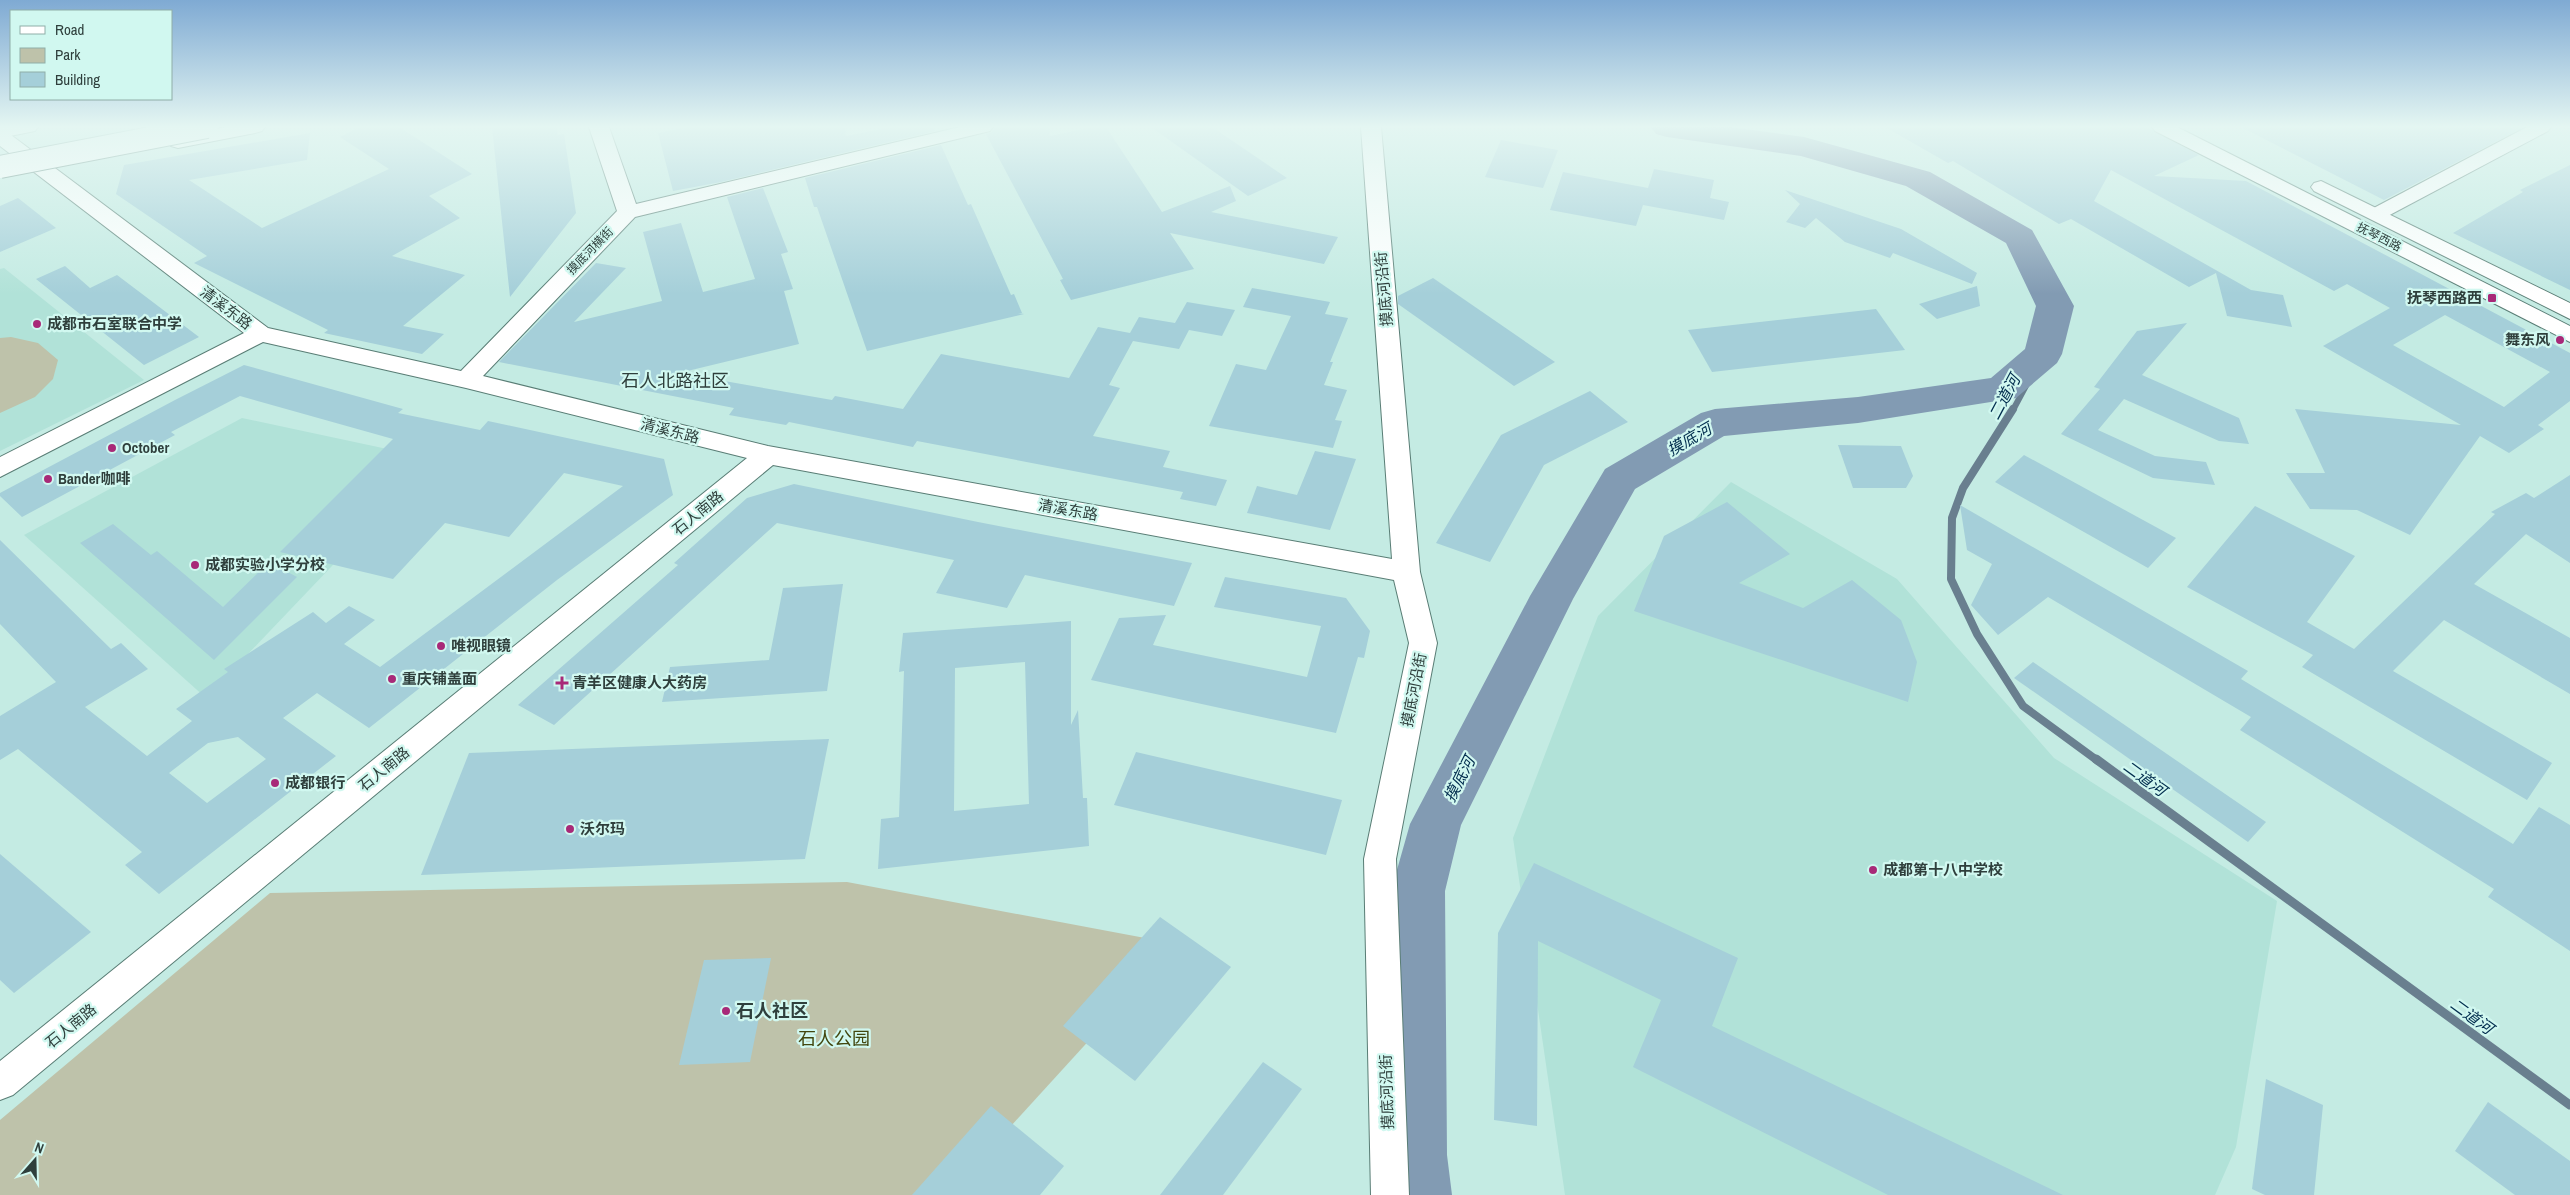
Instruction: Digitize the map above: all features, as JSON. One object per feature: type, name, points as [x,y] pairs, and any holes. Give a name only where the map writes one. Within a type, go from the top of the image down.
[{"type":"main road","name":"清溪东路","points":[[62,183],[260,334],[466,380],[768,455],[1406,572]]},
{"type":"main road","points":[[618,183],[628,212],[750,183]]},
{"type":"main road","name":"摸底河沿街","points":[[1375,183],[1406,572],[1423,642],[1380,859],[1390,1195]]},
{"type":"main road","name":"抚琴西路","points":[[2271,183],[2570,335]]},
{"type":"main road","name":"抚琴西路","points":[[2313,183],[2570,312]]},
{"type":"main road","points":[[2377,214],[2436,183]]},
{"type":"main road","name":"摸底河横街","points":[[466,380],[628,212]]},
{"type":"main road","points":[[0,468],[260,334]]},
{"type":"main road","name":"石人南路","points":[[0,1083],[768,455]]},
{"type":"shaded area","name":"成都市石室联合中学","points":[[4,268],[144,380],[0,451],[0,269]]},
{"type":"shaded area","name":"成都实验小学分校","points":[[242,418],[434,459],[206,698],[24,535]]},
{"type":"shaded area","name":"成都第十八中学校","points":[[1731,482],[1897,579],[2054,758],[2277,901],[2236,1147],[2215,1195],[1565,1195],[1513,838],[1598,616]]},
{"type":"green space","points":[[11,337],[38,343],[58,360],[53,379],[35,397],[0,413],[0,338]]},
{"type":"green space","name":"石人公园","points":[[847,882],[1177,944],[948,1195],[0,1195],[0,1120],[270,893]]},
{"type":"building","points":[[119,183],[193,183],[262,228],[359,183],[455,183],[429,196],[460,218],[392,256],[465,275],[403,326],[444,334],[422,354],[324,333],[328,330],[194,263],[207,256],[116,194]]},
{"type":"building","points":[[498,183],[571,183],[576,213],[510,297]]},
{"type":"building","points":[[671,183],[717,183],[673,191]]},
{"type":"building","points":[[806,183],[958,183],[968,205],[971,204],[1011,295],[1014,294],[1022,313],[1018,313],[1024,314],[867,351],[817,207],[814,207]]},
{"type":"building","points":[[1012,183],[1143,183],[1162,212],[1230,186],[1236,201],[1211,212],[1338,237],[1324,264],[1170,233],[1194,269],[1071,300],[1060,280],[1063,279]]},
{"type":"building","points":[[1229,183],[1277,183],[1248,196]]},
{"type":"building","points":[[1515,183],[1545,183],[1543,188]]},
{"type":"building","points":[[1559,183],[1620,183],[1648,188],[1650,183],[1713,183],[1710,198],[1729,202],[1724,220],[1643,205],[1636,226],[1550,210]]},
{"type":"building","points":[[1990,183],[2104,183],[2094,201],[2251,290],[2283,295],[2292,327],[2227,316],[2216,273],[2189,287],[2071,219],[2059,224]]},
{"type":"building","points":[[2135,183],[2249,183],[2570,353],[2570,401],[2538,425],[2544,429],[2509,453],[2480,436],[2410,535],[2357,510],[2310,509],[2286,473],[2325,473],[2295,409],[2461,425],[2323,346],[2390,308],[2347,284],[2334,291]],"holes":[[[2445,315],[2550,372],[2504,407],[2393,345]]]},
{"type":"building","points":[[2350,183],[2417,183],[2384,200]]},
{"type":"building","points":[[2534,183],[2570,183],[2570,290],[2453,233],[2523,192],[2520,190]]},
{"type":"building","points":[[763,188],[788,252],[781,254],[793,289],[784,291],[799,344],[679,373],[832,400],[835,396],[903,409],[941,354],[1069,378],[1098,327],[1130,333],[1139,317],[1175,323],[1187,302],[1235,310],[1222,336],[1189,330],[1179,349],[1133,341],[1109,385],[1120,388],[1093,436],[1170,451],[1163,467],[1227,480],[1216,506],[1180,499],[1183,492],[917,441],[913,447],[789,422],[786,425],[729,415],[734,408],[499,362],[596,263],[626,268],[574,322],[662,301],[643,232],[681,223],[703,292],[755,279],[727,197]]},
{"type":"building","points":[[1785,190],[1901,229],[1977,273],[1972,284],[1893,253],[1890,258],[1845,242],[1816,218],[1805,228],[1786,222],[1800,204]]},
{"type":"building","points":[[18,198],[56,228],[0,252],[0,206]]},
{"type":"building","points":[[65,266],[90,288],[117,275],[199,337],[144,365],[36,279]]},
{"type":"building","points":[[1433,278],[1555,362],[1514,386],[1398,304],[1398,296]]},
{"type":"building","points":[[1977,286],[1980,306],[1937,319],[1919,304]]},
{"type":"building","points":[[1252,288],[1330,302],[1325,314],[1348,318],[1330,362],[1333,362],[1324,385],[1347,390],[1335,420],[1342,421],[1333,448],[1209,426],[1236,364],[1266,370],[1291,316],[1243,307]]},
{"type":"building","points":[[1876,309],[1905,350],[1712,372],[1688,330]]},
{"type":"building","points":[[2187,323],[2142,375],[2239,418],[2249,444],[2219,441],[2124,399],[2098,430],[2155,456],[2206,462],[2215,485],[2153,478],[2061,434],[2100,389],[2094,387],[2137,331]]},
{"type":"building","points":[[244,365],[403,409],[398,413],[480,430],[488,421],[664,459],[673,495],[557,580],[369,728],[317,693],[283,718],[336,756],[159,894],[125,865],[142,852],[18,749],[0,760],[0,716],[56,682],[0,624],[0,540],[111,649],[121,643],[148,669],[85,707],[147,756],[192,721],[176,709],[228,672],[224,669],[313,612],[326,623],[349,606],[375,620],[344,644],[380,667],[623,486],[564,473],[509,537],[445,523],[393,579],[280,552],[393,439],[240,396],[171,432],[175,435],[22,517],[0,496],[0,493]],"holes":[[[238,737],[266,759],[207,803],[169,773],[208,743]]]},
{"type":"building","points":[[1590,391],[1628,422],[1544,465],[1490,562],[1436,543],[1501,435]]},
{"type":"building","points":[[1838,445],[1901,446],[1913,476],[1906,488],[1853,488]]},
{"type":"building","points":[[1315,451],[1356,459],[1330,530],[1247,513],[1257,486],[1297,495]]},
{"type":"building","points":[[2024,455],[2176,538],[2148,568],[1995,482]]},
{"type":"building","points":[[2570,475],[2570,563],[2526,534],[2474,584],[2570,638],[2570,694],[2444,620],[2393,671],[2552,763],[2527,800],[2302,667],[2313,655],[2187,587],[2255,506],[2355,556],[2307,622],[2354,649],[2495,514],[2491,512],[2526,493],[2534,498]]},
{"type":"building","points":[[794,484],[1192,563],[1174,606],[1025,575],[1007,608],[936,593],[954,560],[777,523],[554,725],[518,705],[678,565],[674,563],[747,498]]},
{"type":"building","points":[[1727,502],[1790,554],[1739,583],[1803,608],[1852,580],[1901,620],[1917,662],[1908,702],[1634,611],[1664,536]]},
{"type":"building","points":[[1960,505],[2248,671],[2241,679],[2513,844],[2539,807],[2570,825],[2570,951],[2488,897],[2494,889],[2240,730],[2251,717],[2048,597],[1998,635],[1971,605],[1992,564],[1967,550]]},
{"type":"building","points":[[113,524],[151,555],[157,551],[223,607],[269,562],[297,577],[214,660],[80,543]]},
{"type":"building","points":[[1225,577],[1346,598],[1370,631],[1364,658],[1358,657],[1336,733],[1091,680],[1119,618],[1166,615],[1153,645],[1307,677],[1321,626],[1214,607]]},
{"type":"building","points":[[843,584],[827,691],[662,702],[670,667],[769,660],[783,588]]},
{"type":"building","points":[[1071,621],[1071,725],[1078,710],[1083,798],[1087,798],[1089,846],[878,869],[881,819],[899,817],[904,671],[899,672],[903,633]],"holes":[[[1025,662],[1029,804],[954,811],[955,668]]]},
{"type":"building","points":[[2033,662],[2266,822],[2248,842],[2014,678]]},
{"type":"building","points":[[829,739],[805,859],[421,875],[469,753]]},
{"type":"building","points":[[1136,752],[1342,800],[1326,855],[1114,805]]},
{"type":"building","points":[[0,854],[91,932],[14,993],[0,980]]},
{"type":"building","points":[[1534,863],[1738,958],[1712,1026],[2063,1195],[1888,1195],[1633,1067],[1661,1000],[1538,941],[1537,1126],[1494,1120],[1498,933]]},
{"type":"building","points":[[1160,917],[1231,967],[1135,1081],[1063,1026]]},
{"type":"building","name":"石人社区","points":[[771,958],[750,1062],[679,1065],[704,960]]},
{"type":"building","points":[[1263,1062],[1302,1089],[1223,1195],[1160,1195]]},
{"type":"building","points":[[2266,1079],[2323,1105],[2314,1195],[2265,1195],[2252,1189]]},
{"type":"building","points":[[2488,1102],[2570,1161],[2570,1195],[2515,1195],[2455,1151]]},
{"type":"building","points":[[991,1106],[1064,1166],[1040,1195],[912,1195]]},
{"type":"waterway","name":"摸底河","points":[[1421,1195],[1417,1155],[1418,891],[1436,824],[1552,596],[1620,479],[1715,423],[1858,410],[2002,389],[2043,354],[2055,306],[2020,237],[1925,183]]},
{"type":"waterway","name":"二道河","points":[[2013,410],[2043,354]]},
{"type":"waterway","name":"二道河","points":[[2013,409],[1963,488],[1952,518],[1951,579],[1977,634],[2023,706],[2098,761]]},
{"type":"waterway","name":"二道河","points":[[2096,759],[2570,1105]]},
{"type":"place","name":"抚琴西路西","points":[[2492,298]]},
{"type":"place","name":"成都市石室联合中学","points":[[37,324]]},
{"type":"place","name":"舞东风","points":[[2560,340]]},
{"type":"place","name":"October","points":[[112,448]]},
{"type":"place","name":"Bander咖啡","points":[[48,479]]},
{"type":"place","name":"成都实验小学分校","points":[[195,565]]},
{"type":"place","name":"唯视眼镜","points":[[441,646]]},
{"type":"place","name":"重庆铺盖面","points":[[392,679]]},
{"type":"place","name":"青羊区健康人大药房","points":[[562,683]]},
{"type":"place","name":"成都银行","points":[[275,783]]},
{"type":"place","name":"沃尔玛","points":[[570,829]]},
{"type":"place","name":"成都第十八中学校","points":[[1873,870]]},
{"type":"place","name":"石人社区","points":[[726,1011]]},
{"type":"district","name":"石人北路社区","points":[[675,381]]}]
